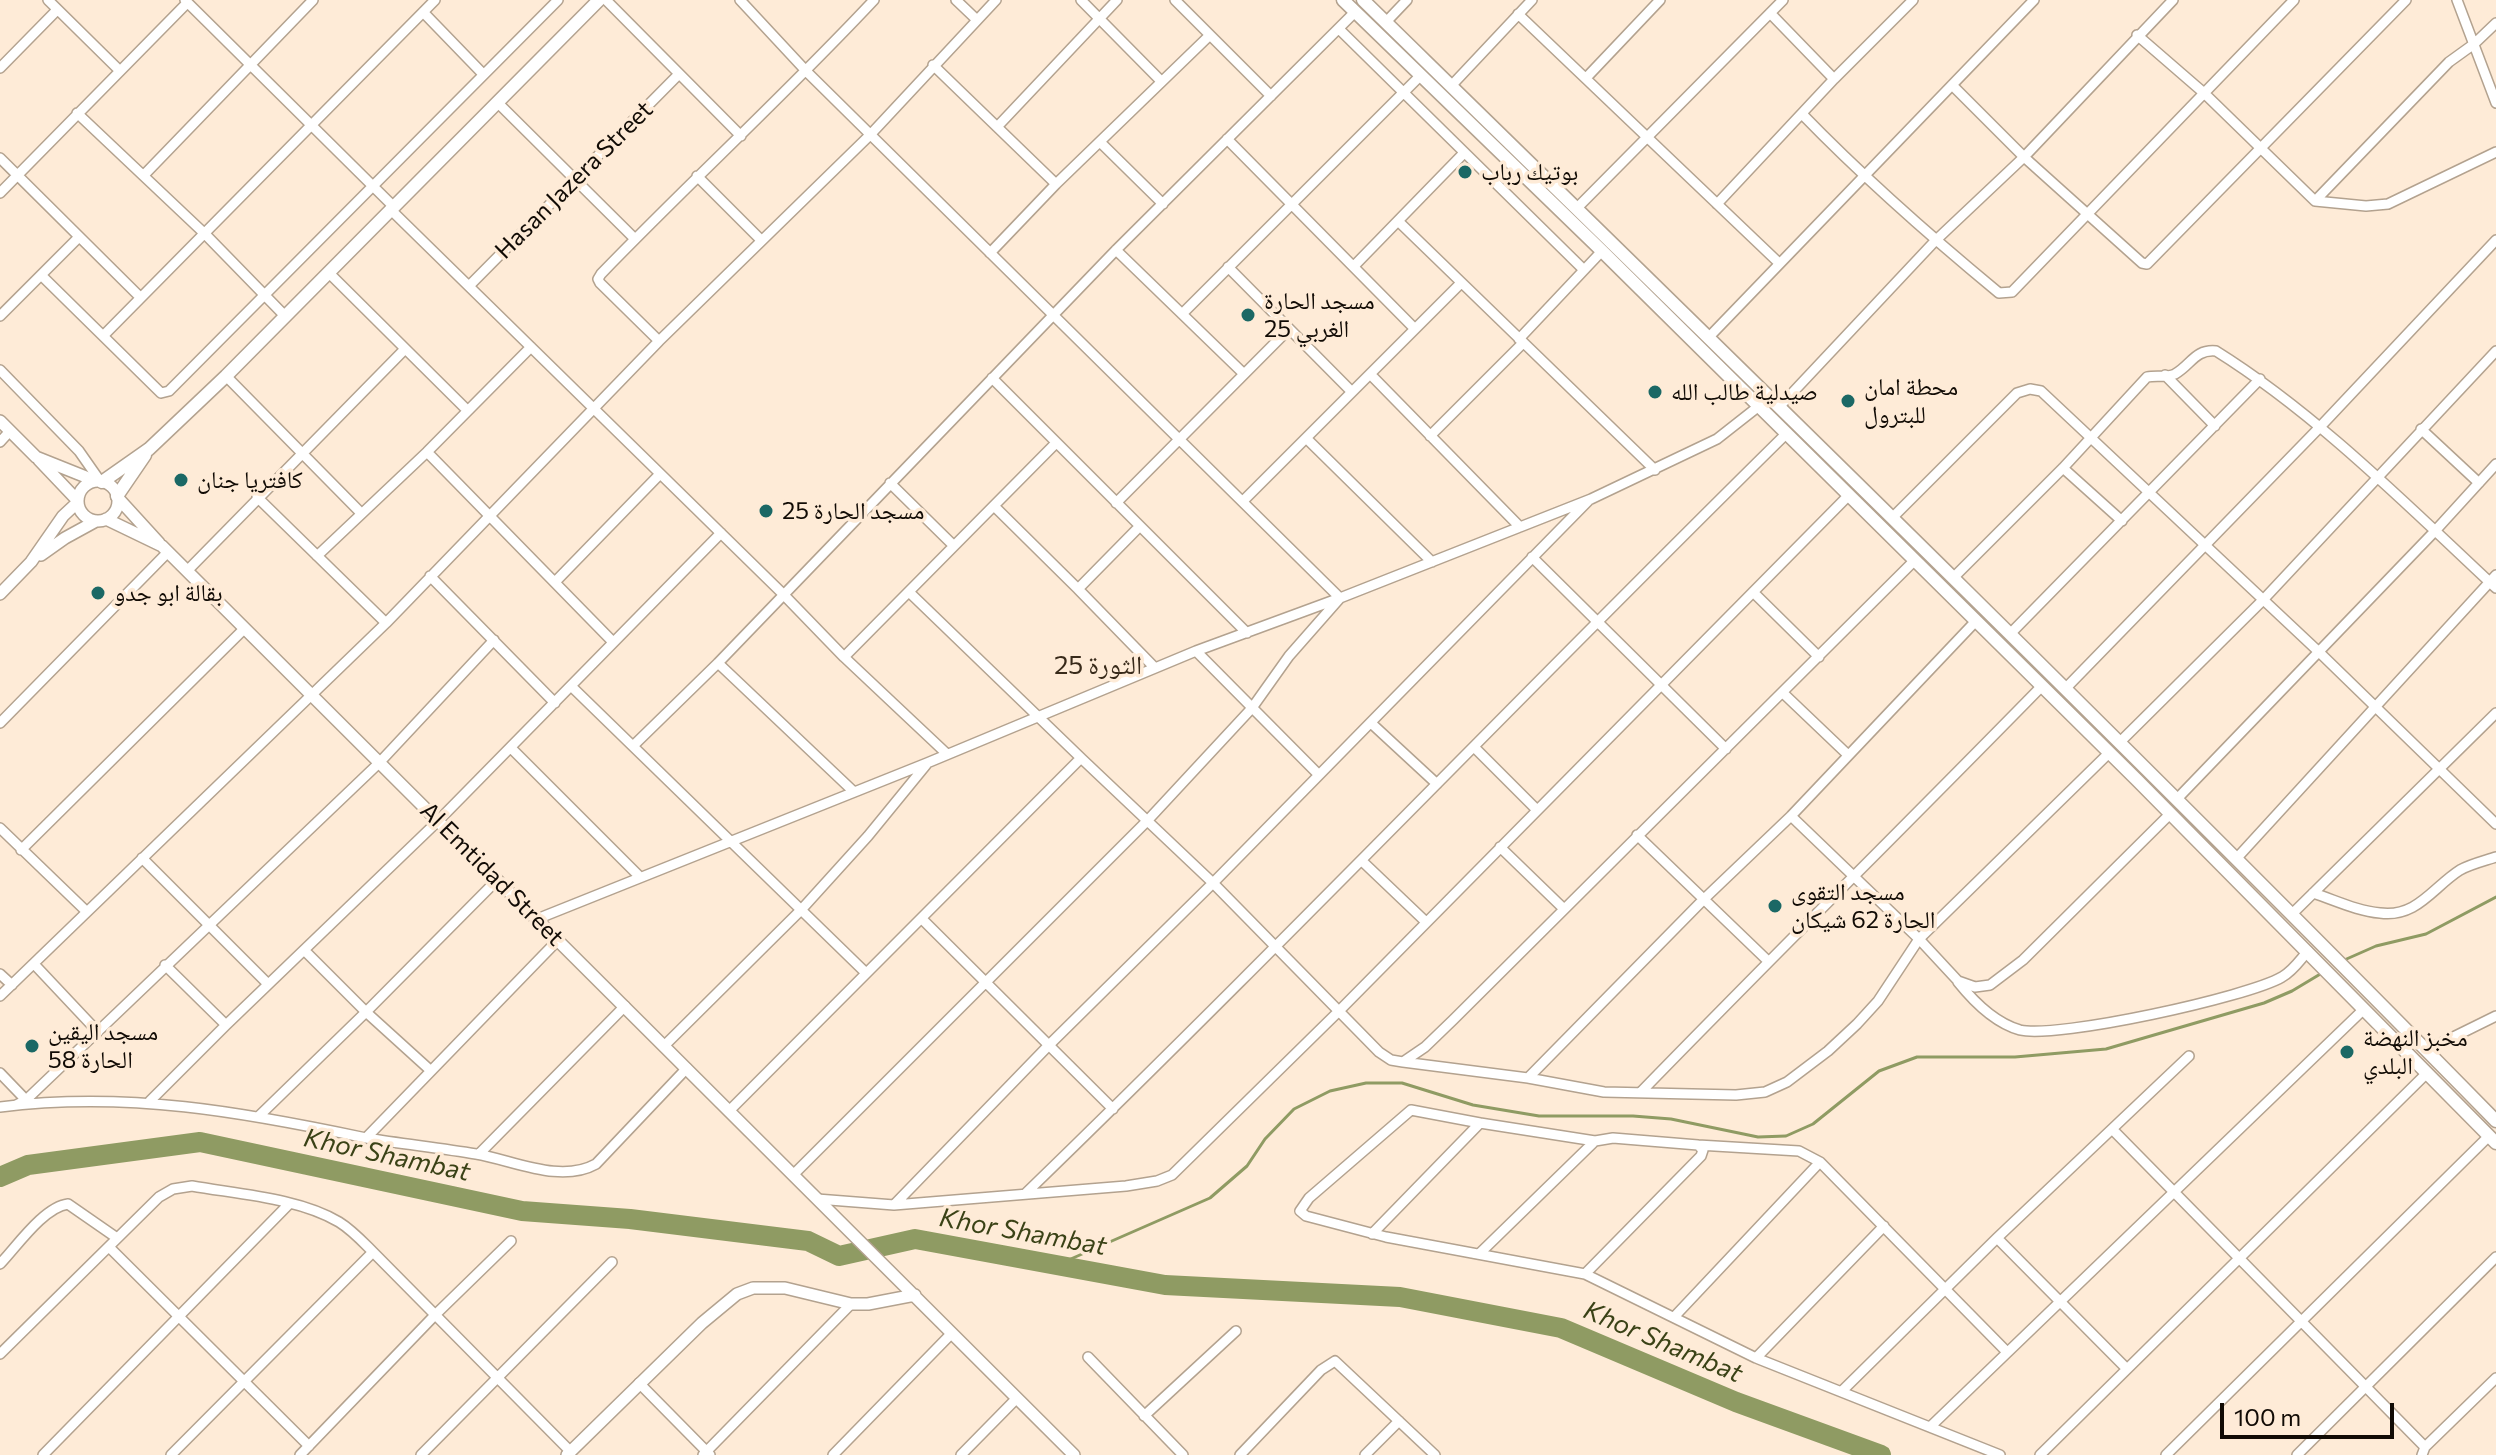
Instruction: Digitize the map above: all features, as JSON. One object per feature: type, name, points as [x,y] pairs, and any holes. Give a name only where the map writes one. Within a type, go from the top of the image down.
[{"type":"main road","points":[[99,481],[149,449],[226,376],[599,0]]},
{"type":"main road","points":[[1343,0],[1787,433],[2337,980],[2492,1140]]},
{"type":"main road","points":[[1363,0],[1780,406],[2337,957],[2496,1120]]},
{"type":"main road","points":[[117,497],[149,449]]},
{"type":"street","points":[[48,0],[119,70]]},
{"type":"street","points":[[144,175],[313,0]]},
{"type":"street","points":[[41,275],[161,393],[165,393],[558,0]]},
{"type":"street","points":[[606,0],[741,136]]},
{"type":"street","points":[[740,0],[870,135],[1340,598]]},
{"type":"street","points":[[659,341],[598,279],[697,176],[807,72],[874,0]]},
{"type":"street","points":[[956,0],[977,20]]},
{"type":"street","points":[[0,996],[386,623],[659,341],[870,135],[996,0]]},
{"type":"street","points":[[1081,0],[1161,81]]},
{"type":"street","points":[[997,127],[1117,0]]},
{"type":"street","points":[[1175,0],[1271,96]]},
{"type":"street","points":[[1386,22],[1407,0]]},
{"type":"street","points":[[1452,85],[1532,0]]},
{"type":"street","points":[[1586,78],[1660,0]]},
{"type":"street","points":[[1578,207],[1783,0]]},
{"type":"street","points":[[1709,337],[2034,0]]},
{"type":"street","points":[[2156,0],[2165,8]]},
{"type":"street","points":[[1780,406],[1935,241],[2024,157],[2173,0]]},
{"type":"street","points":[[1802,114],[1863,177],[1935,241],[1999,293],[2005,294],[2012,292],[2294,0]]},
{"type":"street","points":[[1952,85],[2024,157],[2142,263],[2147,264],[2406,0]]},
{"type":"street","points":[[2457,0],[2496,103]]},
{"type":"street","points":[[0,193],[186,1],[593,409],[844,657],[947,754]]},
{"type":"street","points":[[104,335],[433,1]]},
{"type":"street","points":[[1717,204],[1908,2]]},
{"type":"street","points":[[0,68],[57,10]]},
{"type":"street","points":[[423,12],[483,74]]},
{"type":"street","points":[[634,745],[718,663],[1053,314],[1355,12]]},
{"type":"street","points":[[1770,13],[1834,79]]},
{"type":"street","points":[[1518,14],[1779,263]]},
{"type":"street","points":[[2315,201],[2449,62],[2496,23]]},
{"type":"street","points":[[1339,29],[1583,269]]},
{"type":"street","points":[[990,253],[1056,184],[1210,35]]},
{"type":"street","points":[[2137,35],[2204,93],[2315,201],[2366,206],[2388,204],[2496,152]]},
{"type":"street","points":[[933,65],[1056,184]]},
{"type":"street","name":"Hasan Jazera Street","points":[[469,286],[679,74]]},
{"type":"street","points":[[1182,314],[1421,75]]},
{"type":"street","points":[[497,102],[635,239]]},
{"type":"street","points":[[77,113],[205,234],[285,316]]},
{"type":"street","points":[[1227,139],[1415,329]]},
{"type":"street","points":[[1100,142],[1163,204]]},
{"type":"street","points":[[1354,266],[1464,153]]},
{"type":"street","points":[[0,158],[140,297]]},
{"type":"street","points":[[697,176],[761,240]]},
{"type":"street","points":[[1398,221],[1655,470]]},
{"type":"street","points":[[0,316],[79,237]]},
{"type":"street","points":[[2065,689],[2319,428],[2496,240]]},
{"type":"street","points":[[1116,250],[1244,374]]},
{"type":"street","points":[[1430,436],[1602,251]]},
{"type":"street","points":[[1228,267],[1352,392]]},
{"type":"street","points":[[328,272],[467,410]]},
{"type":"street","points":[[1243,501],[1461,283]]},
{"type":"street","points":[[1116,503],[1289,329]]},
{"type":"street","points":[[317,556],[427,452],[531,347]]},
{"type":"street","points":[[187,571],[405,349]]},
{"type":"street","points":[[1953,578],[2063,468],[2147,377],[2175,374],[2200,352],[2208,350],[2216,351],[2260,379],[2494,582],[2236,859]]},
{"type":"street","points":[[2119,743],[2263,600],[2496,351]]},
{"type":"street","points":[[0,370],[79,451],[99,481]]},
{"type":"street","points":[[1371,375],[1520,527]]},
{"type":"street","points":[[2165,375],[2215,426]]},
{"type":"street","points":[[226,376],[361,513]]},
{"type":"street","points":[[992,378],[1247,633]]},
{"type":"street","points":[[2010,634],[2260,379]]},
{"type":"street","points":[[1892,518],[2017,393],[2030,389],[2041,391],[2441,768],[2496,824]]},
{"type":"street","points":[[537,919],[927,763],[1196,651],[1591,499],[1717,439],[1759,406]]},
{"type":"street","points":[[0,421],[78,501],[81,513],[165,549],[0,723]]},
{"type":"street","points":[[2421,429],[2479,483]]},
{"type":"street","points":[[0,442],[10,431]]},
{"type":"street","points":[[1025,1194],[1276,947],[1596,621],[1787,433]]},
{"type":"street","points":[[1306,438],[1432,562]]},
{"type":"street","points":[[844,657],[1056,443]]},
{"type":"street","points":[[427,452],[613,642]]},
{"type":"street","points":[[0,594],[31,562],[53,545],[101,520],[117,506],[114,489],[36,457]]},
{"type":"street","points":[[2176,800],[2320,653],[2496,464]]},
{"type":"street","points":[[2063,468],[2122,521]]},
{"type":"street","points":[[555,582],[660,474]]},
{"type":"street","points":[[31,562],[63,516],[78,501],[85,486],[99,481]]},
{"type":"street","points":[[890,483],[954,546]]},
{"type":"street","points":[[819,1201],[894,1205],[1126,1186],[1172,1175],[1339,1011],[1848,496]]},
{"type":"street","name":"Al Emtidad Street","points":[[117,497],[244,629],[559,939],[1074,1455]]},
{"type":"street","points":[[257,497],[386,623]]},
{"type":"street","points":[[894,1205],[1591,499]]},
{"type":"street","points":[[994,506],[1155,668]]},
{"type":"street","points":[[1078,589],[1139,527]]},
{"type":"street","points":[[150,1101],[438,821],[721,533]]},
{"type":"street","points":[[1532,557],[1726,749]]},
{"type":"street","points":[[1403,1062],[1445,1028],[1914,561]]},
{"type":"street","points":[[430,576],[555,703]]},
{"type":"street","points":[[909,592],[1213,883],[1379,1052],[1391,1060],[1528,1078],[1604,1092],[1736,1095],[1765,1092],[1787,1082],[1857,1024],[1878,1001],[1919,939],[2109,753]]},
{"type":"street","points":[[1753,592],[1819,657]]},
{"type":"street","points":[[793,1175],[1148,820],[1252,708],[1289,656],[1340,598]]},
{"type":"street","points":[[1528,1078],[1703,900],[1791,816],[1975,622]]},
{"type":"street","points":[[21,850],[244,629]]},
{"type":"street","points":[[21,1103],[379,763],[494,640]]},
{"type":"street","points":[[1196,651],[1318,774]]},
{"type":"street","points":[[718,663],[853,791]]},
{"type":"street","points":[[571,686],[866,973]]},
{"type":"street","points":[[1640,1093],[2041,687]]},
{"type":"street","points":[[1783,693],[1847,754]]},
{"type":"street","points":[[2292,914],[2496,713]]},
{"type":"street","points":[[1371,723],[1437,784]]},
{"type":"street","points":[[1474,747],[1537,810]]},
{"type":"street","points":[[511,748],[639,876]]},
{"type":"street","points":[[729,1111],[1081,758]]},
{"type":"street","points":[[664,1046],[801,910],[868,836],[927,763]]},
{"type":"street","points":[[1958,981],[1975,987],[1990,985],[2004,976],[2170,814]]},
{"type":"street","points":[[1791,816],[1919,939],[1973,1000],[2021,1030],[2059,1030],[2140,1016],[2248,990],[2282,977],[2308,951]]},
{"type":"street","points":[[0,828],[86,911]]},
{"type":"street","points":[[1637,835],[1768,961]]},
{"type":"street","points":[[1500,847],[1564,909]]},
{"type":"street","points":[[2313,893],[2367,911],[2396,913],[2427,900],[2456,873],[2496,857]]},
{"type":"street","points":[[142,858],[268,984]]},
{"type":"street","points":[[1362,861],[1426,922]]},
{"type":"street","points":[[259,1116],[497,880]]},
{"type":"street","points":[[922,919],[1113,1109]]},
{"type":"street","points":[[366,1138],[559,939]]},
{"type":"street","points":[[304,950],[430,1070]]},
{"type":"street","points":[[34,964],[98,1032]]},
{"type":"street","points":[[165,965],[226,1025]]},
{"type":"street","points":[[0,974],[12,985]]},
{"type":"street","points":[[479,1154],[625,1006]]},
{"type":"street","points":[[1930,1427],[2364,1009]]},
{"type":"street","points":[[2427,1050],[2496,1016]]},
{"type":"street","points":[[1842,1391],[1997,1238],[2189,1056]]},
{"type":"street","points":[[0,1107],[21,1103],[150,1101],[259,1116],[366,1138],[479,1154],[554,1171],[587,1169],[596,1164],[687,1068]]},
{"type":"street","points":[[0,1073],[21,1103]]},
{"type":"street","points":[[2040,1455],[2427,1073]]},
{"type":"street","points":[[2000,1455],[1756,1358],[1585,1274],[1372,1234],[1306,1216],[1300,1211],[1411,1110],[1595,1141],[1613,1138],[1799,1151],[1820,1162],[2007,1352]]},
{"type":"street","points":[[1372,1234],[1480,1123]]},
{"type":"street","points":[[2112,1129],[2366,1386],[2424,1451],[2496,1378]]},
{"type":"street","points":[[2166,1455],[2301,1319],[2492,1140]]},
{"type":"street","points":[[1479,1254],[1595,1141]]},
{"type":"street","points":[[1585,1274],[1701,1156],[1703,1150],[1698,1145]]},
{"type":"street","points":[[1675,1316],[1820,1162]]},
{"type":"street","points":[[0,1354],[159,1197],[173,1189],[192,1186],[289,1204],[329,1216],[343,1224],[497,1376],[568,1453],[702,1323],[737,1294],[753,1288],[785,1288],[851,1304],[915,1295]]},
{"type":"street","points":[[0,1264],[48,1213],[62,1205],[68,1204],[117,1238]]},
{"type":"street","points":[[43,1455],[289,1204]]},
{"type":"street","points":[[1756,1358],[1884,1226]]},
{"type":"street","points":[[1997,1238],[2126,1368]]},
{"type":"street","points":[[300,1455],[511,1241]]},
{"type":"street","points":[[109,1247],[309,1446]]},
{"type":"street","points":[[177,1453],[373,1252]]},
{"type":"street","points":[[2297,1455],[2496,1257]]},
{"type":"street","points":[[421,1455],[612,1262]]},
{"type":"street","points":[[639,1383],[706,1454],[851,1304]]},
{"type":"street","points":[[1144,1416],[1236,1331]]},
{"type":"street","points":[[833,1455],[952,1333]]},
{"type":"street","points":[[1088,1357],[1183,1455]]},
{"type":"street","points":[[1240,1455],[1321,1370],[1335,1361],[1435,1455]]},
{"type":"street","points":[[961,1455],[1017,1398]]},
{"type":"street","points":[[1365,1455],[1399,1421]]},
{"type":"waterway","points":[[2342,961],[2376,946],[2426,934],[2496,897]]},
{"type":"waterway","points":[[1057,1265],[1210,1198],[1247,1166],[1265,1139],[1294,1109],[1330,1091],[1366,1083],[1402,1083],[1473,1105],[1539,1116],[1671,1119],[1758,1137],[1786,1136],[1813,1124],[1879,1071],[1917,1057],[2015,1057],[2106,1049],[2264,1003],[2322,973]]},
{"type":"waterway","name":"Khor Shambat","points":[[0,1177],[28,1165],[200,1142],[522,1211],[630,1219],[808,1241],[839,1256],[915,1239],[1165,1285],[1400,1297],[1561,1328],[1736,1402],[1881,1455]]},
{"type":"place","name":"بوتيك رباب","points":[[1465,172]]},
{"type":"place","name":"مسجد الحارة 25 الغربي","points":[[1248,315]]},
{"type":"place","name":"صيدلية طالب الله","points":[[1655,392]]},
{"type":"place","name":"محطة امان للبترول","points":[[1848,401]]},
{"type":"place","name":"كافتريا جنان","points":[[181,480]]},
{"type":"place","name":"مسجد الحارة 25","points":[[766,511]]},
{"type":"place","name":"بقالة ابو جدو","points":[[98,593]]},
{"type":"place","name":"مسجد التقوى الحارة 62 شيكان","points":[[1775,906]]},
{"type":"place","name":"مسجد اليقين الحارة 58","points":[[32,1046]]},
{"type":"place","name":"مخبز النهضة البلدي","points":[[2347,1052]]},
{"type":"district","name":"الثورة 25","points":[[1098,665]]}]
